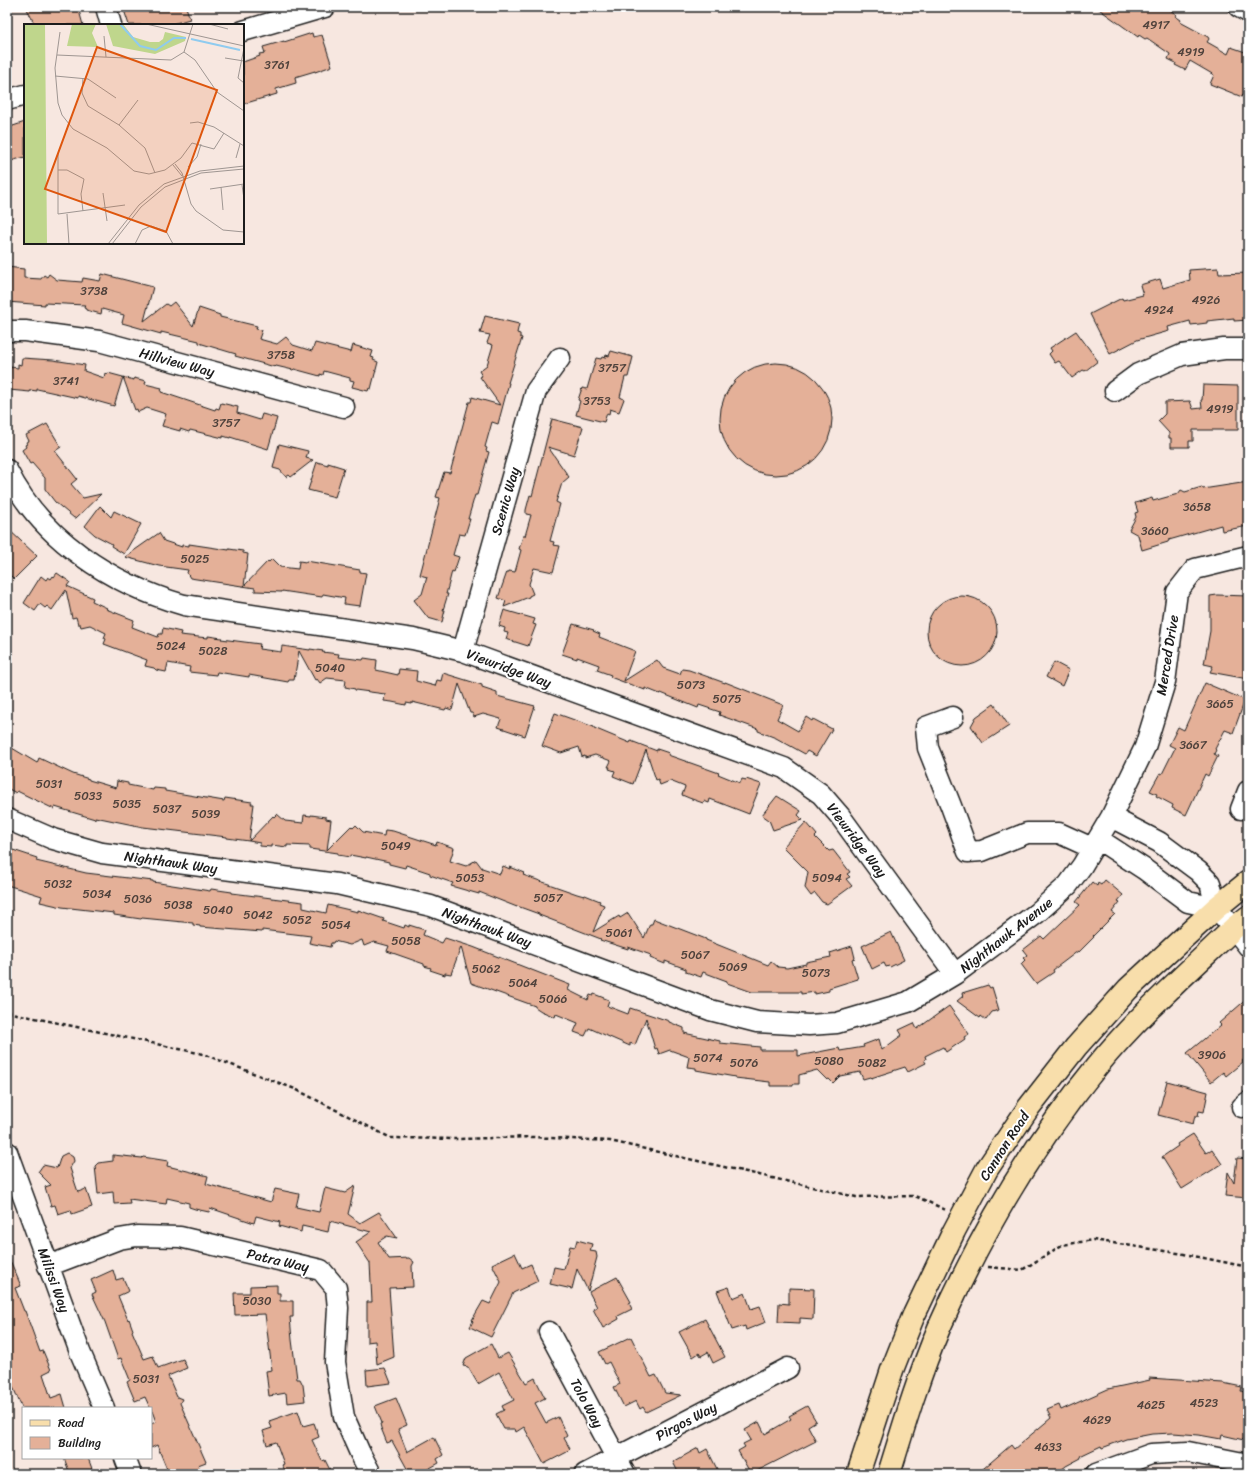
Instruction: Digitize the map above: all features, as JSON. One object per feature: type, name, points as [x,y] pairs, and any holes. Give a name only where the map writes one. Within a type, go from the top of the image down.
[{"type":"main road","name":"Cannon Road","points":[[858,1474],[892,1370],[913,1317],[954,1231],[987,1169],[1029,1107],[1076,1047],[1128,990],[1216,908],[1248,882]]},
{"type":"main road","name":"Cannon Road","points":[[889,1474],[919,1380],[939,1328],[979,1244],[1012,1184],[1053,1123],[1098,1065],[1151,1007],[1241,923]]},
{"type":"street","points":[[106,7],[111,24]]},
{"type":"street","points":[[244,31],[325,7]]},
{"type":"street","points":[[1239,7],[1248,12]]},
{"type":"street","points":[[7,100],[24,95]]},
{"type":"street","name":"Hillview Way","points":[[7,331],[25,330],[99,340],[344,407]]},
{"type":"street","points":[[1115,391],[1138,374],[1182,355],[1224,349],[1248,349]]},
{"type":"street","name":"Scenic Way","points":[[463,650],[536,391],[560,358]]},
{"type":"street","name":"Viewridge Way","points":[[7,470],[14,484],[46,526],[65,544],[119,581],[158,598],[184,605],[413,639],[463,650],[784,768],[821,794],[840,816],[955,974]]},
{"type":"street","name":"Merced Drive","points":[[1111,817],[1145,747],[1165,682],[1177,592],[1195,569],[1248,556]]},
{"type":"street","points":[[953,717],[926,727],[928,748],[968,852],[982,851],[1027,833],[1059,832],[1095,844],[1144,869],[1188,902],[1216,908],[1241,923],[1248,946]]},
{"type":"street","points":[[1241,809],[1248,791]]},
{"type":"street","points":[[1111,817],[1159,842],[1198,871],[1210,883],[1216,908]]},
{"type":"street","name":"Nighthawk Avenue","points":[[955,974],[1038,914],[1068,885],[1082,866],[1111,817]]},
{"type":"street","name":"Nighthawk Way","points":[[7,819],[53,839],[102,853],[337,884],[430,906],[710,1010],[757,1022],[808,1025],[837,1023],[908,1002],[955,974]]},
{"type":"street","name":"Milissi Way","points":[[7,1152],[80,1352],[104,1407]]},
{"type":"street","name":"Patra Way","points":[[48,1266],[119,1239],[137,1236],[180,1237],[321,1270],[336,1288],[338,1308],[335,1362],[344,1417],[371,1474]]},
{"type":"street","name":"Tolo Way","points":[[549,1332],[620,1466]]},
{"type":"street","name":"Pirgos Way","points":[[585,1474],[620,1466],[788,1368]]},
{"type":"street","points":[[1096,1474],[1151,1454],[1188,1452],[1248,1464]]},
{"type":"street","points":[[125,1459],[131,1474]]},
{"type":"path","points":[[7,1012],[203,1054],[295,1089],[391,1138],[458,1139],[532,1137],[610,1141],[856,1197],[915,1196],[949,1212]]},
{"type":"path","points":[[984,1266],[1022,1270],[1062,1246],[1093,1240],[1184,1254],[1248,1266]]},
{"type":"building","points":[[26,7],[78,7],[83,24],[34,24]]},
{"type":"building","points":[[123,7],[186,7],[190,19],[172,24],[129,24]]},
{"type":"building","points":[[1096,7],[1166,7],[1177,15],[1175,16],[1181,20],[1180,22],[1208,37],[1209,39],[1207,42],[1228,54],[1231,47],[1248,53],[1248,95],[1244,93],[1242,97],[1210,84],[1214,75],[1190,61],[1185,70],[1175,65],[1176,63],[1168,59],[1170,54],[1147,38],[1145,39],[1139,35],[1138,37]]},
{"type":"building","points":[[312,33],[313,37],[322,35],[332,66],[295,77],[296,83],[276,89],[277,94],[244,104],[244,62],[260,56],[259,54],[265,53],[263,47]]},
{"type":"building","points":[[24,122],[24,157],[7,162],[7,128]]},
{"type":"building","points":[[7,267],[24,269],[24,278],[41,279],[44,275],[47,277],[49,274],[57,280],[82,282],[83,278],[100,281],[102,274],[153,287],[144,321],[166,304],[169,306],[174,302],[193,326],[199,308],[220,315],[220,317],[257,326],[256,329],[262,330],[259,339],[277,344],[286,337],[293,345],[312,351],[315,343],[351,352],[353,345],[373,351],[371,357],[374,358],[373,360],[378,362],[371,389],[369,388],[368,391],[352,387],[354,381],[350,380],[350,378],[324,371],[323,375],[320,374],[320,376],[294,369],[275,367],[235,356],[236,354],[199,343],[199,341],[161,332],[161,334],[122,323],[124,315],[102,309],[101,314],[86,310],[84,308],[85,305],[45,303],[45,305],[7,302]]},
{"type":"building","points":[[1218,268],[1219,274],[1248,273],[1248,320],[1234,321],[1234,318],[1207,321],[1207,323],[1191,325],[1190,321],[1168,327],[1169,331],[1137,340],[1110,354],[1090,314],[1122,298],[1123,300],[1143,295],[1140,285],[1160,279],[1163,288],[1190,280],[1189,270]]},
{"type":"building","points":[[485,316],[519,324],[517,333],[520,334],[520,337],[522,338],[508,383],[498,424],[492,422],[485,447],[487,448],[486,451],[489,452],[477,495],[475,495],[468,519],[470,519],[465,535],[459,534],[453,555],[459,557],[454,572],[452,571],[446,594],[448,594],[443,610],[445,610],[442,622],[428,618],[414,600],[422,594],[427,577],[420,575],[440,498],[436,497],[444,472],[450,473],[469,402],[471,402],[472,397],[500,405],[480,377],[482,376],[479,371],[487,365],[493,345],[487,343],[490,335],[480,333]]},
{"type":"building","points":[[1076,331],[1098,361],[1085,371],[1083,370],[1072,378],[1059,361],[1055,363],[1049,354],[1052,351],[1050,348]]},
{"type":"building","points":[[611,351],[633,357],[628,377],[625,377],[620,397],[624,399],[619,412],[610,409],[604,422],[576,415],[580,401],[578,400],[582,388],[587,389],[596,358],[605,358],[606,355],[609,356]]},
{"type":"building","points":[[22,358],[53,360],[85,365],[84,371],[104,378],[105,373],[123,377],[114,406],[78,396],[78,398],[37,389],[37,391],[30,390],[30,392],[9,390],[10,367],[18,368],[18,364],[21,365]]},
{"type":"building","points":[[776,363],[797,367],[816,379],[828,398],[832,419],[828,440],[816,459],[797,471],[776,475],[755,471],[736,459],[724,440],[720,419],[724,398],[736,379],[755,367]]},
{"type":"building","points":[[123,377],[146,381],[145,384],[162,388],[161,392],[215,410],[216,408],[219,409],[221,403],[238,407],[237,413],[260,420],[262,414],[277,418],[268,449],[230,437],[223,436],[223,438],[190,430],[189,432],[180,429],[180,431],[162,426],[166,414],[147,408],[138,412],[137,409],[135,410]]},
{"type":"building","points":[[1203,385],[1238,386],[1238,430],[1193,430],[1193,441],[1189,441],[1189,447],[1171,447],[1171,438],[1169,438],[1169,433],[1158,421],[1165,414],[1165,402],[1190,401],[1193,409],[1202,408],[1201,400]]},
{"type":"building","points":[[552,419],[583,427],[574,455],[548,447],[569,477],[562,483],[556,502],[560,504],[550,541],[554,542],[553,545],[560,546],[553,572],[534,568],[529,584],[533,594],[504,607],[506,601],[498,598],[507,572],[515,572],[521,550],[519,549],[523,536],[525,536],[531,515],[526,514],[526,510],[530,495],[532,496]]},
{"type":"building","points":[[47,424],[61,447],[55,451],[77,479],[71,484],[83,498],[101,494],[76,518],[74,518],[55,502],[45,489],[45,478],[32,463],[30,464],[22,450],[26,447],[26,442],[29,441],[26,435]]},
{"type":"building","points":[[279,444],[308,451],[306,458],[313,460],[291,477],[289,475],[286,477],[280,470],[273,468]]},
{"type":"building","points":[[317,462],[328,465],[328,463],[344,468],[335,497],[308,490]]},
{"type":"building","points":[[1248,482],[1248,526],[1222,531],[1221,525],[1169,540],[1168,542],[1142,550],[1138,535],[1129,530],[1136,517],[1135,513],[1138,512],[1135,503],[1152,498],[1153,501],[1178,494],[1181,490],[1185,492],[1202,487],[1203,489]]},
{"type":"building","points":[[100,506],[111,517],[114,511],[141,524],[124,554],[111,546],[112,544],[95,535],[85,526]]},
{"type":"building","points":[[7,528],[37,556],[14,579],[7,572]]},
{"type":"building","points":[[159,533],[164,541],[182,547],[182,545],[189,546],[189,544],[243,551],[243,553],[248,554],[244,586],[268,561],[269,562],[272,559],[280,567],[298,569],[299,561],[306,561],[360,570],[360,572],[366,573],[360,606],[344,604],[345,598],[323,594],[322,597],[282,591],[255,591],[255,588],[190,578],[187,573],[188,570],[159,566],[125,557]]},
{"type":"building","points":[[57,573],[70,582],[67,586],[93,598],[92,601],[107,608],[106,609],[134,620],[132,627],[158,637],[159,634],[162,634],[163,628],[181,632],[180,635],[208,638],[208,636],[260,644],[259,649],[281,652],[282,646],[339,654],[338,657],[377,660],[376,670],[398,675],[399,669],[417,671],[416,681],[435,686],[437,680],[441,681],[443,673],[482,685],[482,687],[497,692],[497,696],[535,706],[525,736],[498,727],[501,719],[483,714],[474,717],[472,713],[470,713],[459,684],[452,710],[446,708],[445,710],[412,702],[412,704],[406,703],[406,705],[384,701],[385,694],[355,690],[345,687],[346,680],[327,678],[320,683],[317,679],[315,680],[299,651],[294,680],[289,680],[288,682],[249,675],[249,677],[217,672],[216,675],[189,672],[190,667],[168,663],[166,672],[156,670],[145,666],[147,660],[104,644],[106,633],[90,625],[81,627],[80,624],[78,624],[76,617],[72,618],[66,590],[52,610],[47,606],[45,608],[40,604],[35,611],[24,603],[41,576],[46,580],[48,577],[51,579]]},
{"type":"building","points":[[955,596],[969,596],[982,602],[991,611],[995,617],[997,631],[995,645],[987,656],[976,664],[969,666],[955,666],[948,664],[937,656],[929,645],[927,638],[927,624],[929,617],[937,606],[948,598]]},
{"type":"building","points":[[1210,596],[1248,596],[1248,679],[1210,672],[1213,666],[1204,664],[1210,631]]},
{"type":"building","points":[[504,610],[535,619],[533,624],[536,625],[528,646],[506,639],[508,633],[504,632],[505,628],[499,626]]},
{"type":"building","points":[[573,624],[594,630],[593,631],[600,634],[599,637],[635,651],[624,681],[657,660],[663,668],[680,674],[682,669],[689,670],[725,682],[783,705],[777,719],[798,731],[806,717],[832,729],[816,756],[807,751],[805,754],[776,738],[758,731],[758,729],[719,715],[720,712],[699,705],[698,708],[661,693],[660,694],[645,688],[645,690],[610,677],[611,675],[597,670],[599,665],[577,657],[577,659],[562,654]]},
{"type":"building","points":[[1054,662],[1069,670],[1062,686],[1046,677]]},
{"type":"building","points":[[1205,683],[1245,700],[1233,733],[1225,730],[1215,749],[1214,754],[1218,756],[1208,776],[1205,774],[1186,815],[1172,808],[1173,805],[1150,791],[1160,773],[1162,774],[1175,748],[1169,745],[1178,727],[1184,730]]},
{"type":"building","points":[[994,704],[1009,726],[983,743],[971,726],[976,717]]},
{"type":"building","points":[[555,713],[594,727],[630,743],[631,741],[657,751],[657,749],[669,753],[668,755],[719,773],[718,774],[740,783],[742,779],[746,779],[761,784],[749,814],[710,799],[709,803],[704,801],[703,803],[689,798],[682,795],[685,787],[670,781],[660,785],[658,779],[656,780],[646,750],[633,784],[613,776],[615,771],[609,769],[610,767],[608,767],[611,761],[595,755],[585,758],[585,756],[582,757],[579,747],[561,753],[542,746]]},
{"type":"building","points":[[7,745],[37,763],[39,758],[73,774],[116,788],[117,781],[128,783],[128,785],[153,790],[154,788],[165,789],[165,791],[224,801],[225,798],[252,802],[251,804],[254,804],[249,841],[143,827],[95,817],[95,819],[55,807],[54,809],[17,791],[16,793],[7,788]]},
{"type":"building","points":[[777,796],[801,811],[798,815],[803,820],[773,830],[769,820],[762,815]]},
{"type":"building","points":[[277,814],[285,821],[303,823],[304,815],[326,817],[326,819],[331,820],[327,850],[351,826],[353,828],[356,825],[363,832],[384,836],[385,830],[393,831],[436,845],[437,842],[454,848],[450,861],[466,866],[476,860],[482,868],[500,874],[503,866],[510,869],[510,867],[525,873],[523,875],[577,894],[585,895],[600,901],[599,903],[604,905],[593,932],[619,916],[620,918],[628,913],[644,938],[650,924],[652,924],[654,919],[768,965],[771,961],[778,967],[787,968],[806,964],[806,962],[831,957],[830,953],[852,946],[855,958],[852,959],[858,979],[829,988],[829,991],[815,994],[815,992],[801,994],[801,992],[752,992],[703,972],[701,977],[686,972],[686,969],[665,961],[665,964],[650,958],[651,955],[600,940],[601,939],[539,914],[479,892],[479,894],[451,886],[453,883],[406,865],[405,868],[389,864],[389,862],[366,857],[338,855],[338,853],[310,849],[310,846],[287,845],[287,847],[271,845],[271,847],[260,846],[260,843],[249,841],[273,816],[274,817]]},
{"type":"building","points":[[806,822],[817,835],[815,837],[829,851],[833,850],[850,872],[847,874],[850,877],[846,879],[852,886],[827,904],[822,902],[815,893],[811,896],[805,888],[808,872],[783,847]]},
{"type":"building","points":[[13,850],[37,858],[36,861],[86,873],[153,881],[210,891],[211,889],[303,902],[303,908],[326,913],[328,905],[358,912],[358,910],[404,928],[405,925],[409,927],[409,925],[425,930],[423,935],[442,943],[445,938],[473,947],[570,985],[568,990],[588,1000],[590,995],[593,996],[594,994],[609,1000],[607,1006],[628,1014],[630,1008],[669,1021],[684,1028],[684,1033],[720,1041],[720,1043],[760,1047],[760,1050],[798,1050],[798,1056],[839,1048],[840,1051],[864,1047],[863,1045],[879,1039],[882,1050],[902,1035],[899,1030],[914,1023],[917,1029],[949,1006],[969,1034],[964,1037],[965,1039],[946,1052],[943,1047],[925,1056],[926,1059],[924,1060],[926,1063],[908,1072],[905,1067],[871,1078],[863,1079],[860,1072],[840,1076],[833,1083],[829,1079],[827,1080],[817,1070],[799,1075],[799,1084],[793,1084],[793,1086],[770,1086],[770,1082],[735,1078],[687,1067],[689,1057],[670,1050],[659,1054],[657,1048],[655,1049],[646,1018],[635,1045],[630,1043],[630,1046],[589,1028],[585,1036],[574,1032],[578,1023],[556,1014],[555,1017],[541,1011],[535,1006],[471,983],[461,947],[451,974],[445,973],[445,975],[430,970],[431,968],[424,966],[424,964],[387,951],[389,946],[374,942],[364,946],[362,940],[350,945],[334,941],[331,943],[330,947],[309,943],[311,936],[262,930],[262,932],[200,927],[193,925],[193,923],[141,919],[114,915],[114,913],[62,907],[40,902],[42,896],[7,885],[7,851],[12,853]]},
{"type":"building","points":[[1105,880],[1123,895],[1118,901],[1120,902],[1112,912],[1115,914],[1079,952],[1078,951],[1053,970],[1054,972],[1036,984],[1021,964],[1025,960],[1023,958],[1027,955],[1023,950],[1041,936],[1044,939],[1080,905],[1076,902],[1092,882],[1097,886],[1098,883],[1101,885]]},
{"type":"building","points":[[891,932],[904,960],[890,967],[886,967],[884,963],[872,969],[862,946]]},
{"type":"building","points":[[988,985],[990,988],[992,987],[999,1010],[992,1012],[986,1020],[981,1016],[980,1018],[957,1001],[963,996],[962,993]]},
{"type":"building","points":[[1248,998],[1248,1056],[1226,1076],[1223,1072],[1211,1082],[1187,1053],[1221,1025],[1219,1023]]},
{"type":"building","points":[[1167,1081],[1208,1092],[1204,1112],[1199,1111],[1198,1116],[1195,1116],[1193,1124],[1158,1115]]},
{"type":"building","points":[[1193,1134],[1206,1153],[1212,1149],[1222,1164],[1182,1189],[1162,1157],[1178,1146],[1177,1144]]},
{"type":"building","points":[[67,1153],[73,1157],[74,1161],[70,1168],[78,1192],[86,1189],[92,1207],[72,1214],[71,1210],[58,1214],[55,1205],[51,1206],[45,1187],[51,1185],[38,1172],[43,1165],[57,1168],[61,1156]]},
{"type":"building","points":[[113,1155],[143,1157],[168,1161],[167,1166],[208,1176],[206,1184],[271,1202],[275,1189],[299,1194],[296,1207],[319,1212],[325,1188],[345,1193],[355,1186],[348,1214],[360,1223],[379,1212],[397,1238],[387,1236],[378,1242],[389,1259],[409,1258],[414,1262],[412,1266],[413,1287],[389,1288],[394,1357],[377,1364],[375,1341],[367,1342],[367,1302],[372,1302],[370,1263],[356,1242],[371,1232],[330,1221],[328,1232],[302,1226],[301,1232],[279,1226],[280,1222],[256,1216],[254,1223],[210,1208],[209,1212],[195,1209],[189,1207],[189,1203],[167,1198],[166,1204],[129,1199],[130,1203],[114,1204],[113,1192],[98,1194],[95,1166],[98,1163],[113,1161]]},
{"type":"building","points":[[1237,1158],[1248,1159],[1248,1198],[1225,1196],[1228,1172],[1234,1183]]},
{"type":"building","points":[[577,1240],[592,1244],[590,1251],[596,1252],[597,1257],[588,1291],[577,1269],[572,1289],[550,1284],[554,1267],[564,1269],[570,1246],[575,1247]]},
{"type":"building","points":[[7,1253],[21,1286],[15,1288],[40,1352],[43,1351],[51,1370],[43,1374],[51,1398],[62,1394],[66,1407],[22,1408],[7,1373]]},
{"type":"building","points":[[515,1253],[522,1268],[531,1264],[538,1281],[513,1293],[491,1337],[470,1327],[473,1321],[472,1320],[483,1301],[490,1304],[501,1282],[492,1264]]},
{"type":"building","points":[[113,1270],[116,1280],[123,1278],[129,1291],[118,1296],[128,1320],[129,1319],[133,1330],[132,1331],[144,1359],[153,1356],[158,1368],[183,1359],[187,1368],[168,1376],[177,1397],[182,1399],[180,1403],[206,1462],[198,1465],[202,1474],[169,1474],[157,1445],[152,1448],[152,1424],[156,1422],[152,1407],[150,1407],[145,1397],[135,1401],[127,1382],[130,1380],[121,1358],[118,1359],[105,1322],[92,1294],[96,1292],[91,1280]]},
{"type":"building","points":[[617,1277],[631,1302],[629,1303],[632,1309],[618,1316],[619,1319],[603,1328],[593,1309],[597,1307],[589,1292]]},
{"type":"building","points":[[277,1285],[277,1293],[280,1293],[280,1301],[293,1301],[293,1317],[290,1317],[292,1340],[297,1379],[300,1379],[303,1385],[305,1401],[287,1403],[286,1393],[269,1396],[266,1371],[272,1370],[265,1314],[235,1315],[234,1293],[250,1293],[250,1286]]},
{"type":"building","points":[[729,1287],[733,1298],[745,1293],[751,1309],[760,1306],[766,1322],[746,1330],[745,1326],[732,1330],[717,1291]]},
{"type":"building","points":[[789,1288],[814,1289],[813,1319],[800,1318],[800,1323],[778,1322],[779,1303],[789,1304]]},
{"type":"building","points":[[705,1319],[725,1357],[713,1363],[708,1352],[701,1356],[699,1353],[693,1357],[679,1332]]},
{"type":"building","points":[[631,1337],[651,1377],[656,1375],[665,1393],[681,1395],[646,1412],[643,1407],[640,1409],[636,1401],[624,1407],[614,1387],[620,1384],[609,1362],[605,1364],[599,1352]]},
{"type":"building","points":[[491,1344],[498,1358],[508,1353],[526,1383],[535,1378],[545,1398],[535,1403],[546,1423],[558,1417],[567,1436],[564,1438],[570,1449],[567,1452],[544,1464],[524,1427],[516,1432],[515,1429],[504,1429],[496,1414],[504,1410],[502,1406],[514,1400],[499,1372],[478,1384],[468,1367],[463,1366],[466,1358]]},
{"type":"building","points":[[385,1368],[391,1383],[367,1386],[366,1370]]},
{"type":"building","points":[[1149,1378],[1223,1383],[1242,1387],[1241,1391],[1248,1393],[1248,1441],[1222,1435],[1221,1439],[1199,1435],[1173,1433],[1152,1434],[1126,1439],[1102,1448],[1101,1446],[1080,1456],[1081,1458],[1066,1466],[1056,1474],[977,1474],[1011,1445],[1014,1449],[1051,1418],[1047,1410],[1059,1405],[1061,1410],[1108,1389],[1150,1380]]},
{"type":"building","points":[[396,1398],[407,1425],[398,1429],[407,1452],[434,1437],[443,1455],[437,1459],[439,1463],[419,1474],[410,1474],[392,1441],[387,1443],[381,1428],[380,1424],[382,1423],[375,1406]]},
{"type":"building","points":[[807,1406],[816,1421],[808,1426],[816,1441],[751,1474],[738,1451],[745,1447],[743,1444],[751,1440],[745,1430],[759,1422],[765,1434],[791,1419],[789,1416]]},
{"type":"building","points":[[298,1411],[303,1426],[314,1423],[319,1437],[312,1440],[322,1461],[325,1460],[332,1474],[287,1474],[282,1465],[284,1464],[276,1442],[267,1445],[263,1431],[272,1428],[269,1421]]},
{"type":"building","points":[[698,1448],[700,1453],[707,1449],[718,1471],[712,1474],[679,1474],[673,1462]]},
{"type":"building","points":[[64,1459],[88,1459],[94,1474],[70,1474]]}]
